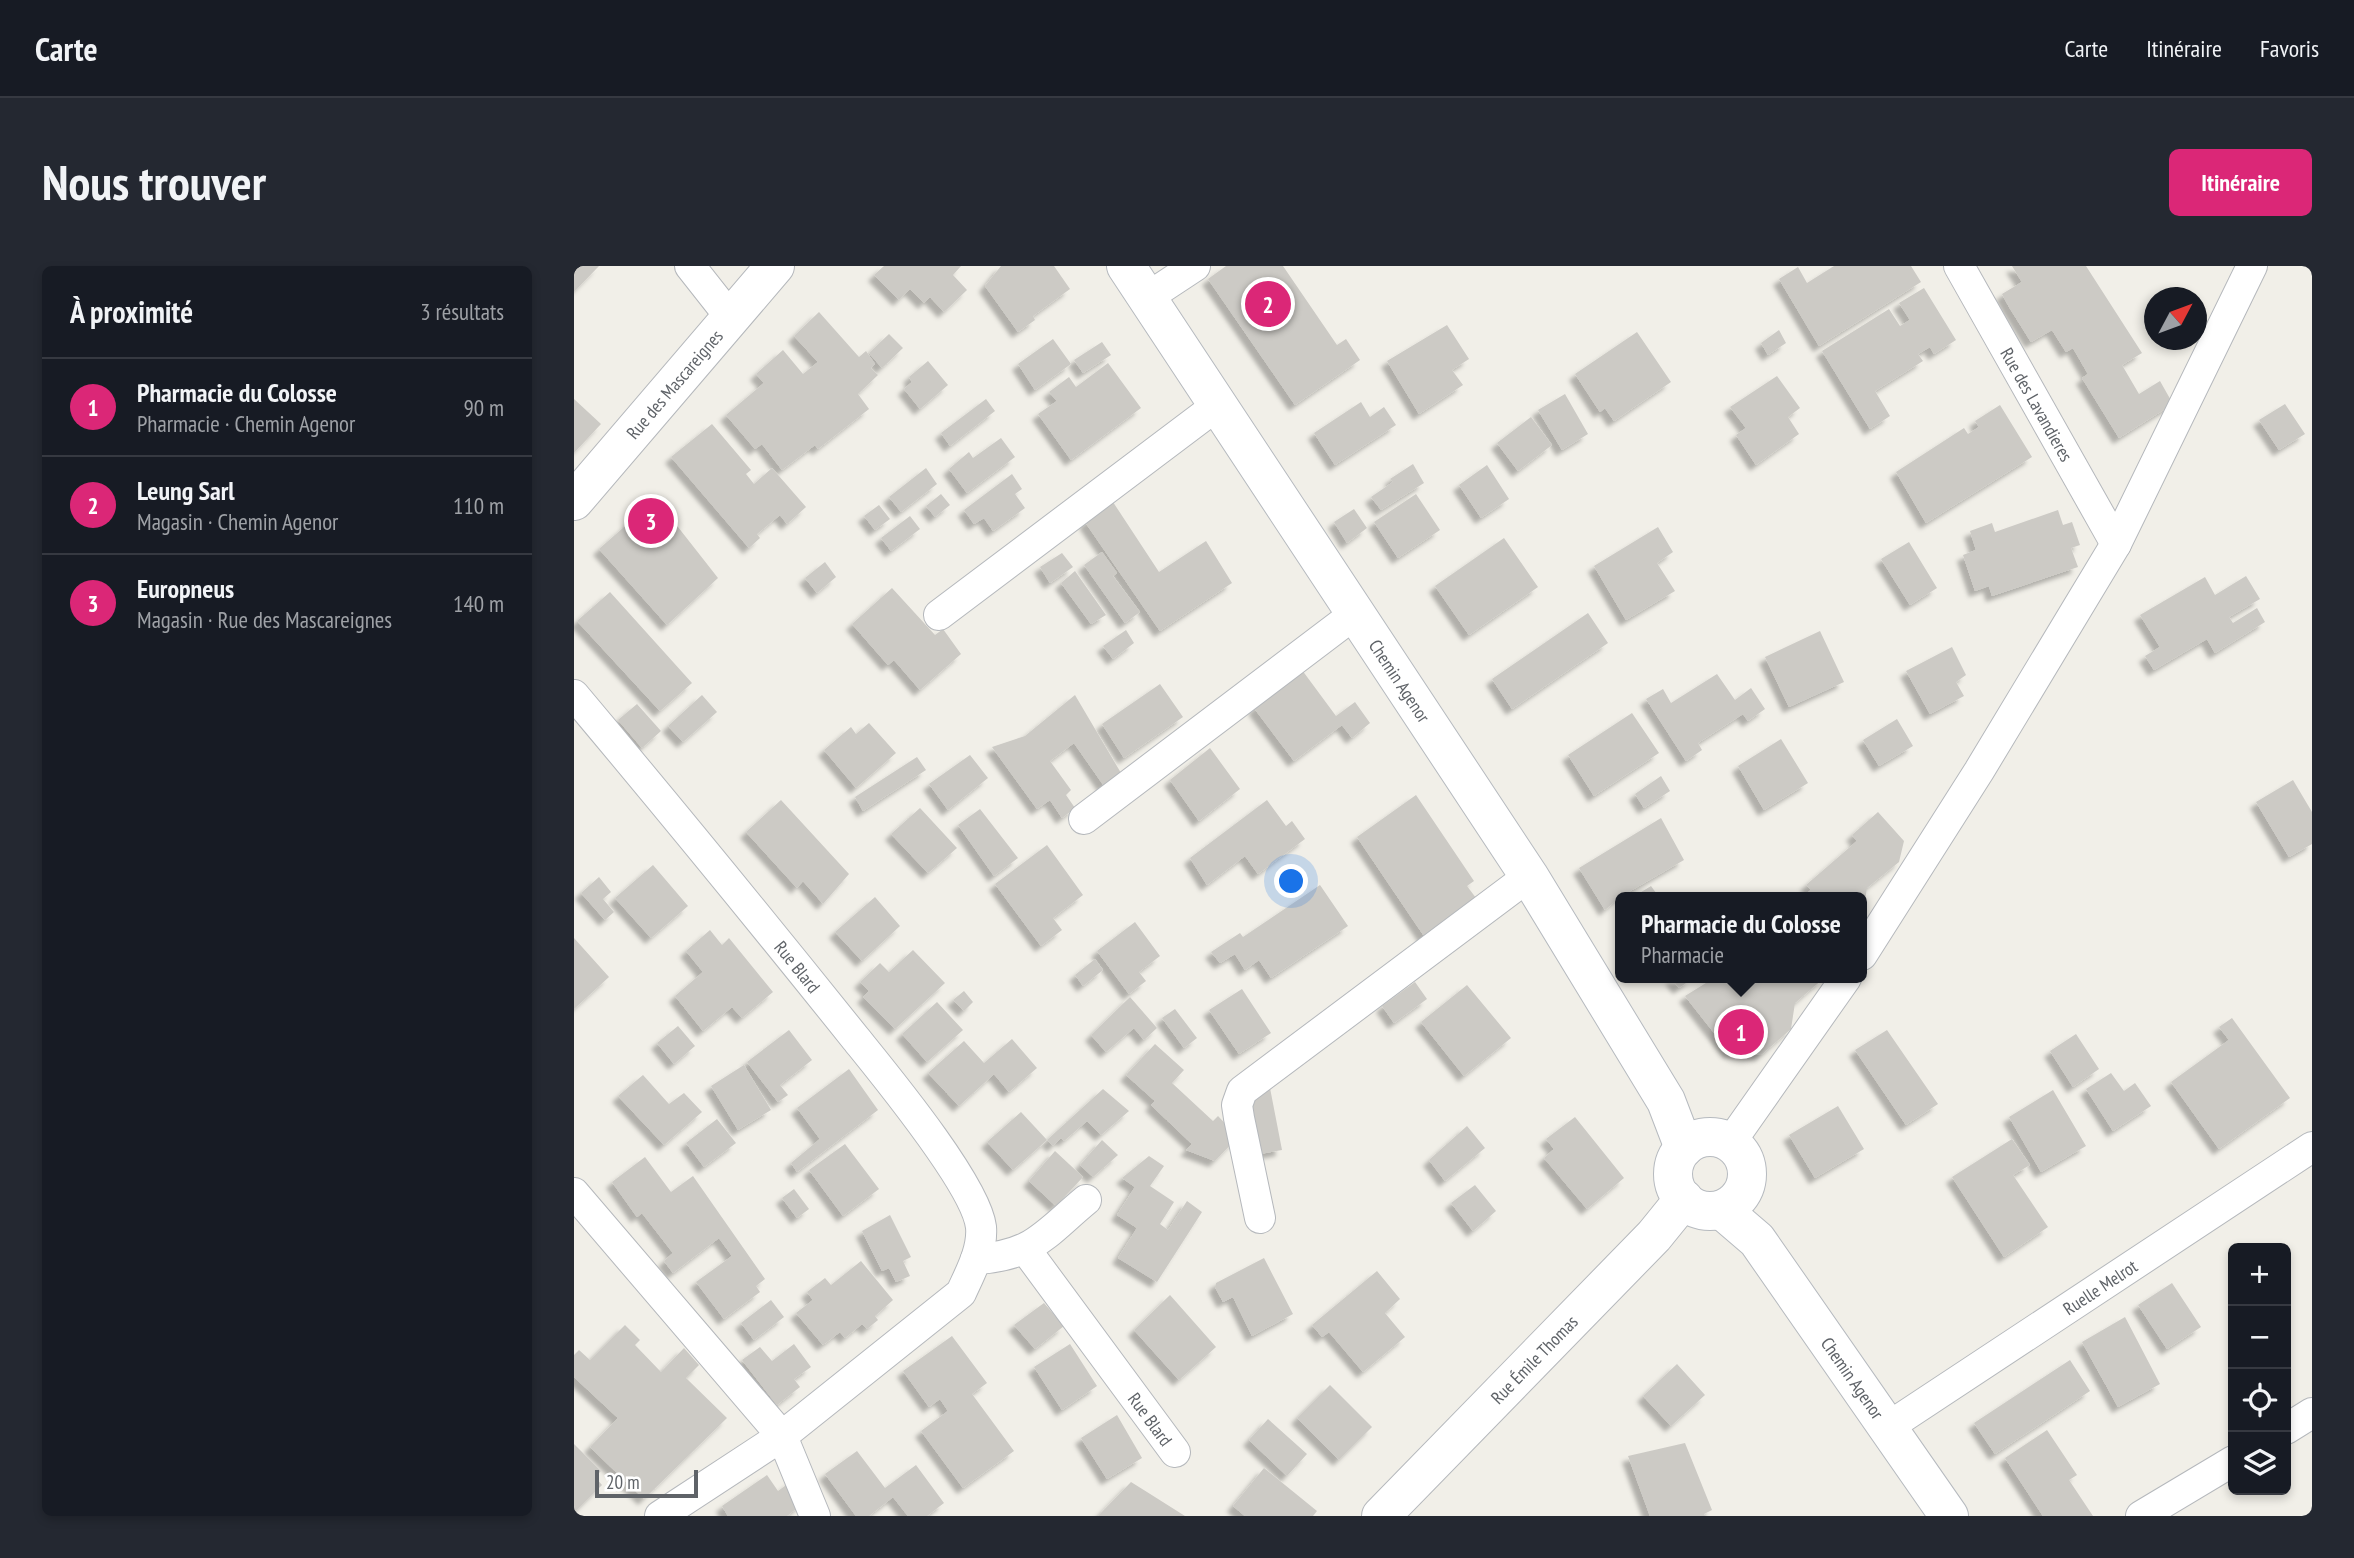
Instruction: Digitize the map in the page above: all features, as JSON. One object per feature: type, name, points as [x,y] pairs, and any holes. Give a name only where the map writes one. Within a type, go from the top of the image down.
[{"type":"main road","name":"Rue des Mascareignes","points":[[574,501],[775,266]]},
{"type":"main road","name":"Chemin Agenor","points":[[1126,266],[1529,876],[1666,1101],[1707,1143]]},
{"type":"main road","points":[[1707,1143],[1739,1151],[1747,1173],[1731,1203],[1698,1209],[1684,1199],[1674,1183],[1674,1170],[1707,1143]]},
{"type":"main road","name":"Rue Émile Thomas","points":[[1381,1516],[1654,1236],[1684,1199]]},
{"type":"main road","name":"Chemin Agenor","points":[[1731,1203],[1949,1516]]},
{"type":"street","points":[[690,266],[731,318]]},
{"type":"street","points":[[1148,297],[1195,266]]},
{"type":"street","name":"Rue des Lavandieres","points":[[1959,266],[2116,544]]},
{"type":"street","points":[[1867,947],[1972,783],[2116,544],[2252,266]]},
{"type":"street","points":[[939,615],[1219,404]]},
{"type":"street","points":[[1084,819],[1356,613]]},
{"type":"street","name":"Rue Blard","points":[[574,695],[765,923],[905,1101],[970,1197],[981,1227],[976,1259],[961,1293],[782,1436],[660,1516]]},
{"type":"street","points":[[1261,1218],[1238,1118],[1237,1105],[1242,1091],[1529,876]]},
{"type":"street","points":[[1707,1143],[1842,983]]},
{"type":"street","name":"Ruelle Melrot","points":[[1888,1427],[2312,1147]]},
{"type":"street","points":[[574,1193],[782,1436],[815,1516]]},
{"type":"street","points":[[976,1259],[1004,1257],[1026,1250],[1086,1200]]},
{"type":"street","name":"Rue Blard","points":[[1026,1250],[1175,1452]]},
{"type":"street","points":[[2291,1426],[2312,1413]]},
{"type":"street","points":[[2141,1516],[2228,1464]]},
{"type":"building","points":[[574,266],[599,266],[574,292]]},
{"type":"building","points":[[884,266],[961,266],[953,275],[967,290],[944,312],[930,297],[924,303],[910,289],[899,300],[874,275]]},
{"type":"building","points":[[1001,266],[1054,266],[1070,289],[1033,316],[1035,320],[1018,332],[985,286]]},
{"type":"building","points":[[1226,266],[1283,266],[1337,345],[1346,339],[1360,360],[1295,405],[1208,279]]},
{"type":"building","points":[[1834,266],[1911,266],[1921,282],[1819,346],[1779,279],[1798,267],[1807,283]]},
{"type":"building","points":[[2012,266],[2086,266],[2142,353],[2122,365],[2139,394],[2160,381],[2173,404],[2119,438],[2082,378],[2088,374],[2073,348],[2066,352],[2052,330],[2031,342],[2009,307],[2002,294],[2022,282]]},
{"type":"building","points":[[1924,288],[1956,340],[1934,354],[1930,347],[1918,354],[1923,361],[1875,391],[1890,416],[1870,429],[1822,351],[1889,309],[1900,326],[1910,320],[1899,303]]},
{"type":"building","points":[[819,312],[859,357],[866,351],[875,364],[871,368],[878,375],[858,394],[869,409],[818,449],[815,445],[782,470],[762,444],[755,449],[726,415],[764,383],[756,374],[783,350],[803,374],[818,362],[794,336]]},
{"type":"building","points":[[1447,325],[1469,359],[1452,370],[1463,385],[1419,414],[1387,361]]},
{"type":"building","points":[[1779,330],[1786,343],[1768,355],[1761,343]]},
{"type":"building","points":[[1637,332],[1671,382],[1614,421],[1605,408],[1600,412],[1575,374]]},
{"type":"building","points":[[889,334],[903,348],[882,368],[869,353]]},
{"type":"building","points":[[1053,339],[1071,364],[1035,390],[1018,364]]},
{"type":"building","points":[[1102,342],[1111,355],[1083,373],[1074,360]]},
{"type":"building","points":[[928,361],[948,385],[920,409],[904,389],[912,382],[909,377]]},
{"type":"building","points":[[1108,363],[1141,408],[1071,460],[1038,414],[1057,401],[1049,392],[1069,377],[1076,387]]},
{"type":"building","points":[[1777,376],[1800,408],[1788,417],[1799,434],[1756,465],[1736,435],[1746,428],[1730,407]]},
{"type":"building","points":[[1565,394],[1588,434],[1562,450],[1538,410]]},
{"type":"building","points":[[574,399],[601,424],[574,453]]},
{"type":"building","points":[[986,399],[995,411],[950,446],[941,433]]},
{"type":"building","points":[[1361,402],[1370,417],[1384,407],[1396,425],[1335,465],[1314,433]]},
{"type":"building","points":[[2285,404],[2305,434],[2279,450],[2259,420]]},
{"type":"building","points":[[2000,405],[2032,457],[1926,523],[1896,472],[1964,428],[1968,434],[1979,427],[1975,421]]},
{"type":"building","points":[[1531,417],[1552,445],[1518,471],[1497,443]]},
{"type":"building","points":[[712,424],[751,470],[746,474],[754,484],[772,468],[806,507],[787,524],[780,515],[757,534],[760,538],[749,548],[671,457]]},
{"type":"building","points":[[1001,438],[1015,457],[967,493],[949,469],[969,452],[973,458]]},
{"type":"building","points":[[1413,464],[1424,483],[1381,510],[1371,497],[1393,482],[1390,479]]},
{"type":"building","points":[[1487,465],[1509,499],[1481,518],[1459,485]]},
{"type":"building","points":[[926,468],[937,484],[901,512],[889,497]]},
{"type":"building","points":[[1012,474],[1022,489],[1015,494],[1025,508],[993,531],[984,518],[974,524],[964,510]]},
{"type":"building","points":[[941,494],[950,505],[935,517],[926,506]]},
{"type":"building","points":[[1416,494],[1440,530],[1398,558],[1374,522]]},
{"type":"building","points":[[656,499],[718,578],[667,625],[599,549]]},
{"type":"building","points":[[1113,502],[1159,572],[1206,541],[1232,583],[1160,631],[1085,522]]},
{"type":"building","points":[[879,505],[890,519],[875,530],[864,516]]},
{"type":"building","points":[[1354,509],[1367,528],[1347,543],[1334,522]]},
{"type":"building","points":[[2058,510],[2063,525],[2072,522],[2080,545],[2071,548],[2078,567],[1992,596],[1989,586],[1975,591],[1963,555],[1976,550],[1970,531],[1992,523],[1995,532]]},
{"type":"building","points":[[910,516],[920,529],[891,551],[881,538]]},
{"type":"building","points":[[1658,527],[1673,552],[1657,563],[1675,591],[1626,620],[1594,566]]},
{"type":"building","points":[[1504,538],[1538,587],[1469,635],[1435,586]]},
{"type":"building","points":[[1909,542],[1937,588],[1910,605],[1881,559]]},
{"type":"building","points":[[1102,552],[1117,573],[1113,576],[1140,612],[1125,623],[1084,565]]},
{"type":"building","points":[[1062,553],[1073,567],[1050,583],[1040,567]]},
{"type":"building","points":[[825,562],[836,577],[817,593],[805,578]]},
{"type":"building","points":[[1075,571],[1106,615],[1091,624],[1061,583]]},
{"type":"building","points":[[2246,576],[2260,599],[2229,617],[2233,623],[2257,608],[2265,622],[2215,653],[2207,639],[2154,670],[2145,656],[2160,647],[2140,615],[2205,577],[2215,595]]},
{"type":"building","points":[[892,588],[935,635],[943,629],[961,654],[920,690],[894,660],[888,665],[852,624]]},
{"type":"building","points":[[610,592],[692,683],[660,711],[577,621]]},
{"type":"building","points":[[1588,613],[1608,643],[1512,709],[1492,679]]},
{"type":"building","points":[[1126,630],[1134,643],[1113,659],[1103,646]]},
{"type":"building","points":[[1820,631],[1844,682],[1789,707],[1765,657]]},
{"type":"building","points":[[1952,647],[1966,675],[1956,682],[1964,696],[1930,714],[1906,671]]},
{"type":"building","points":[[1302,670],[1336,716],[1355,702],[1370,723],[1352,738],[1342,725],[1294,761],[1254,708]]},
{"type":"building","points":[[1717,674],[1735,700],[1751,688],[1765,709],[1748,721],[1743,714],[1698,743],[1702,750],[1686,761],[1646,699],[1663,689],[1671,703]]},
{"type":"building","points":[[1160,684],[1183,717],[1124,758],[1102,724]]},
{"type":"building","points":[[702,695],[717,712],[683,742],[668,726]]},
{"type":"building","points":[[1075,695],[1121,773],[1104,786],[1074,743],[1050,761],[1071,790],[1066,795],[1075,808],[1062,818],[1050,800],[1037,809],[992,747],[1025,736]]},
{"type":"building","points":[[637,704],[661,731],[642,748],[618,720]]},
{"type":"building","points":[[1632,713],[1659,753],[1594,796],[1568,755]]},
{"type":"building","points":[[1897,719],[1913,746],[1879,766],[1863,740]]},
{"type":"building","points":[[869,723],[896,753],[856,788],[824,750],[851,727],[856,734]]},
{"type":"building","points":[[1781,739],[1808,783],[1764,810],[1738,766]]},
{"type":"building","points":[[1210,748],[1240,789],[1199,821],[1170,780]]},
{"type":"building","points":[[970,755],[988,778],[948,810],[929,784]]},
{"type":"building","points":[[917,757],[926,770],[863,811],[855,797]]},
{"type":"building","points":[[1661,776],[1670,791],[1644,808],[1635,794]]},
{"type":"building","points":[[2293,780],[2312,812],[2312,844],[2289,857],[2256,802]]},
{"type":"building","points":[[1416,795],[1474,881],[1467,886],[1479,902],[1426,939],[1357,837]]},
{"type":"building","points":[[781,800],[849,874],[823,904],[803,881],[797,888],[746,832]]},
{"type":"building","points":[[1267,800],[1286,826],[1292,821],[1305,839],[1258,874],[1245,856],[1207,885],[1190,858]]},
{"type":"building","points":[[920,808],[957,848],[928,873],[891,834]]},
{"type":"building","points":[[980,809],[1018,858],[994,876],[958,825]]},
{"type":"building","points":[[1878,812],[1904,841],[1899,862],[1867,888],[1866,892],[1808,892],[1811,890],[1806,885],[1857,841],[1852,835]]},
{"type":"building","points":[[1661,818],[1684,860],[1629,892],[1615,892],[1615,901],[1605,910],[1579,868]]},
{"type":"building","points":[[1047,845],[1083,895],[1053,918],[1062,930],[1041,946],[995,884]]},
{"type":"building","points":[[653,865],[688,906],[651,938],[615,898]]},
{"type":"building","points":[[599,877],[611,892],[603,899],[614,912],[605,920],[581,893]]},
{"type":"building","points":[[1320,885],[1348,926],[1271,978],[1259,960],[1245,970],[1235,954],[1220,963],[1211,952],[1240,933],[1243,937]]},
{"type":"building","points":[[1651,886],[1655,892],[1641,892]]},
{"type":"building","points":[[875,897],[900,926],[862,961],[835,932]]},
{"type":"building","points":[[1135,922],[1160,956],[1139,972],[1146,981],[1129,994],[1097,951]]},
{"type":"building","points":[[710,930],[722,945],[729,938],[773,992],[742,1018],[732,1007],[703,1031],[675,996],[703,972],[686,951]]},
{"type":"building","points":[[574,938],[609,977],[574,1009]]},
{"type":"building","points":[[913,950],[945,983],[895,1029],[863,997],[869,991],[860,982],[880,963],[889,972]]},
{"type":"building","points":[[1095,959],[1103,970],[1083,986],[1075,975]]},
{"type":"building","points":[[1415,982],[1427,999],[1394,1023],[1382,1006]]},
{"type":"building","points":[[1706,983],[1818,983],[1795,1003],[1791,1029],[1761,1055],[1729,1052],[1685,996]]},
{"type":"building","points":[[1467,985],[1511,1038],[1464,1076],[1421,1022]]},
{"type":"building","points":[[1242,989],[1271,1033],[1239,1054],[1209,1010]]},
{"type":"building","points":[[964,991],[973,1002],[964,1011],[953,1000]]},
{"type":"building","points":[[1130,997],[1157,1028],[1144,1040],[1134,1028],[1106,1052],[1091,1035]]},
{"type":"building","points":[[937,1002],[963,1030],[927,1062],[902,1034]]},
{"type":"building","points":[[1175,1009],[1197,1038],[1184,1048],[1162,1018]]},
{"type":"building","points":[[2232,1018],[2290,1098],[2219,1149],[2171,1082],[2229,1040],[2219,1027]]},
{"type":"building","points":[[678,1026],[695,1046],[674,1064],[657,1043]]},
{"type":"building","points":[[789,1030],[812,1060],[780,1085],[788,1095],[778,1102],[747,1062]]},
{"type":"building","points":[[1887,1030],[1938,1104],[1906,1125],[1855,1050]]},
{"type":"building","points":[[2076,1034],[2099,1069],[2073,1087],[2050,1051]]},
{"type":"building","points":[[1012,1039],[1037,1068],[1009,1092],[994,1074],[959,1106],[928,1073],[964,1041],[984,1063]]},
{"type":"building","points":[[1155,1044],[1184,1070],[1172,1083],[1213,1121],[1218,1116],[1238,1137],[1215,1161],[1186,1150],[1192,1144],[1151,1105],[1155,1101],[1126,1075]]},
{"type":"building","points":[[744,1065],[771,1110],[738,1130],[711,1086]]},
{"type":"building","points":[[849,1069],[878,1110],[797,1172],[791,1163],[820,1139],[797,1108]]},
{"type":"building","points":[[2111,1073],[2124,1091],[2135,1083],[2151,1106],[2113,1131],[2086,1089]]},
{"type":"building","points":[[643,1075],[669,1104],[684,1093],[702,1112],[664,1145],[618,1096]]},
{"type":"building","points":[[1270,1088],[1282,1150],[1260,1154],[1250,1102]]},
{"type":"building","points":[[1103,1089],[1129,1111],[1101,1135],[1087,1121],[1064,1141],[1061,1138],[1053,1146],[1047,1140]]},
{"type":"building","points":[[2053,1090],[2086,1146],[2041,1172],[2009,1117]]},
{"type":"building","points":[[1838,1106],[1864,1149],[1815,1178],[1789,1135]]},
{"type":"building","points":[[1021,1112],[1047,1140],[1013,1170],[987,1142]]},
{"type":"building","points":[[1575,1117],[1624,1178],[1587,1209],[1544,1158],[1554,1149],[1546,1139]]},
{"type":"building","points":[[717,1119],[736,1143],[704,1167],[686,1143]]},
{"type":"building","points":[[1467,1126],[1485,1148],[1445,1181],[1429,1160]]},
{"type":"building","points":[[2012,1139],[2030,1165],[2013,1175],[2048,1227],[2004,1257],[1952,1177]]},
{"type":"building","points":[[1102,1140],[1118,1155],[1093,1177],[1080,1165]]},
{"type":"building","points":[[845,1144],[879,1189],[843,1216],[809,1170]]},
{"type":"building","points":[[1055,1151],[1083,1177],[1056,1206],[1029,1181]]},
{"type":"building","points":[[1149,1156],[1164,1166],[1150,1186],[1174,1202],[1160,1224],[1168,1230],[1187,1201],[1202,1212],[1157,1282],[1118,1258],[1137,1228],[1117,1215],[1135,1187],[1122,1178]]},
{"type":"building","points":[[645,1157],[671,1192],[693,1176],[765,1279],[756,1286],[760,1292],[724,1319],[696,1282],[732,1256],[719,1238],[673,1273],[664,1261],[673,1253],[642,1213],[637,1217],[612,1182]]},
{"type":"building","points":[[1475,1185],[1496,1211],[1473,1231],[1451,1203]]},
{"type":"building","points":[[794,1189],[809,1209],[797,1218],[782,1198]]},
{"type":"building","points":[[890,1215],[911,1257],[903,1261],[910,1276],[896,1282],[889,1268],[882,1271],[862,1231]]},
{"type":"building","points":[[1264,1258],[1293,1314],[1252,1336],[1233,1297],[1223,1302],[1215,1287],[1216,1283]]},
{"type":"building","points":[[861,1261],[893,1300],[875,1316],[878,1320],[867,1329],[862,1324],[845,1338],[840,1332],[823,1345],[796,1313],[813,1300],[807,1292],[825,1278],[831,1285]]},
{"type":"building","points":[[1377,1271],[1400,1299],[1385,1313],[1405,1337],[1363,1372],[1329,1332],[1322,1337],[1312,1325]]},
{"type":"building","points":[[2172,1283],[2201,1327],[2167,1349],[2138,1305]]},
{"type":"building","points":[[1170,1295],[1216,1347],[1179,1380],[1134,1330]]},
{"type":"building","points":[[771,1300],[784,1317],[754,1340],[741,1323]]},
{"type":"building","points":[[1044,1303],[1064,1326],[1035,1349],[1014,1325]]},
{"type":"building","points":[[2125,1317],[2160,1384],[2118,1407],[2082,1342]]},
{"type":"building","points":[[625,1325],[640,1340],[635,1345],[661,1372],[684,1348],[699,1365],[686,1378],[727,1418],[644,1499],[590,1447],[618,1418],[574,1377],[574,1355],[579,1350],[590,1360]]},
{"type":"building","points":[[952,1336],[987,1383],[972,1394],[1014,1451],[963,1488],[921,1431],[948,1411],[940,1399],[929,1407],[903,1371]]},
{"type":"building","points":[[794,1344],[811,1367],[794,1379],[800,1387],[777,1405],[742,1360],[760,1347],[772,1361]]},
{"type":"building","points":[[1070,1344],[1097,1386],[1062,1410],[1034,1367]]},
{"type":"building","points":[[2070,1360],[2090,1391],[1995,1454],[1974,1423]]},
{"type":"building","points":[[1677,1364],[1705,1395],[1671,1426],[1643,1396]]},
{"type":"building","points":[[1330,1385],[1372,1427],[1339,1460],[1297,1418]]},
{"type":"building","points":[[1117,1415],[1142,1458],[1107,1479],[1081,1438]]},
{"type":"building","points":[[1268,1419],[1307,1454],[1287,1476],[1249,1440]]},
{"type":"building","points":[[2047,1430],[2077,1475],[2069,1480],[2093,1516],[2043,1516],[2005,1458]]},
{"type":"building","points":[[1685,1443],[1712,1510],[1704,1514],[1705,1516],[1650,1516],[1628,1456]]},
{"type":"building","points":[[574,1444],[601,1471],[595,1477],[602,1485],[574,1513]]},
{"type":"building","points":[[857,1451],[885,1488],[916,1465],[944,1503],[927,1516],[908,1516],[893,1497],[869,1516],[856,1516],[825,1474]]},
{"type":"building","points":[[1264,1468],[1317,1511],[1313,1516],[1245,1516],[1233,1506]]},
{"type":"building","points":[[767,1475],[778,1491],[796,1478],[807,1500],[787,1516],[728,1516],[722,1506]]},
{"type":"building","points":[[1131,1482],[1147,1492],[1185,1516],[1098,1516]]},
{"type":"place","name":"Leung Sarl","points":[[1268,304]]},
{"type":"place","name":"Europneus","points":[[651,521]]},
{"type":"place","name":"Pharmacie du Colosse","points":[[1741,1032]]}]
